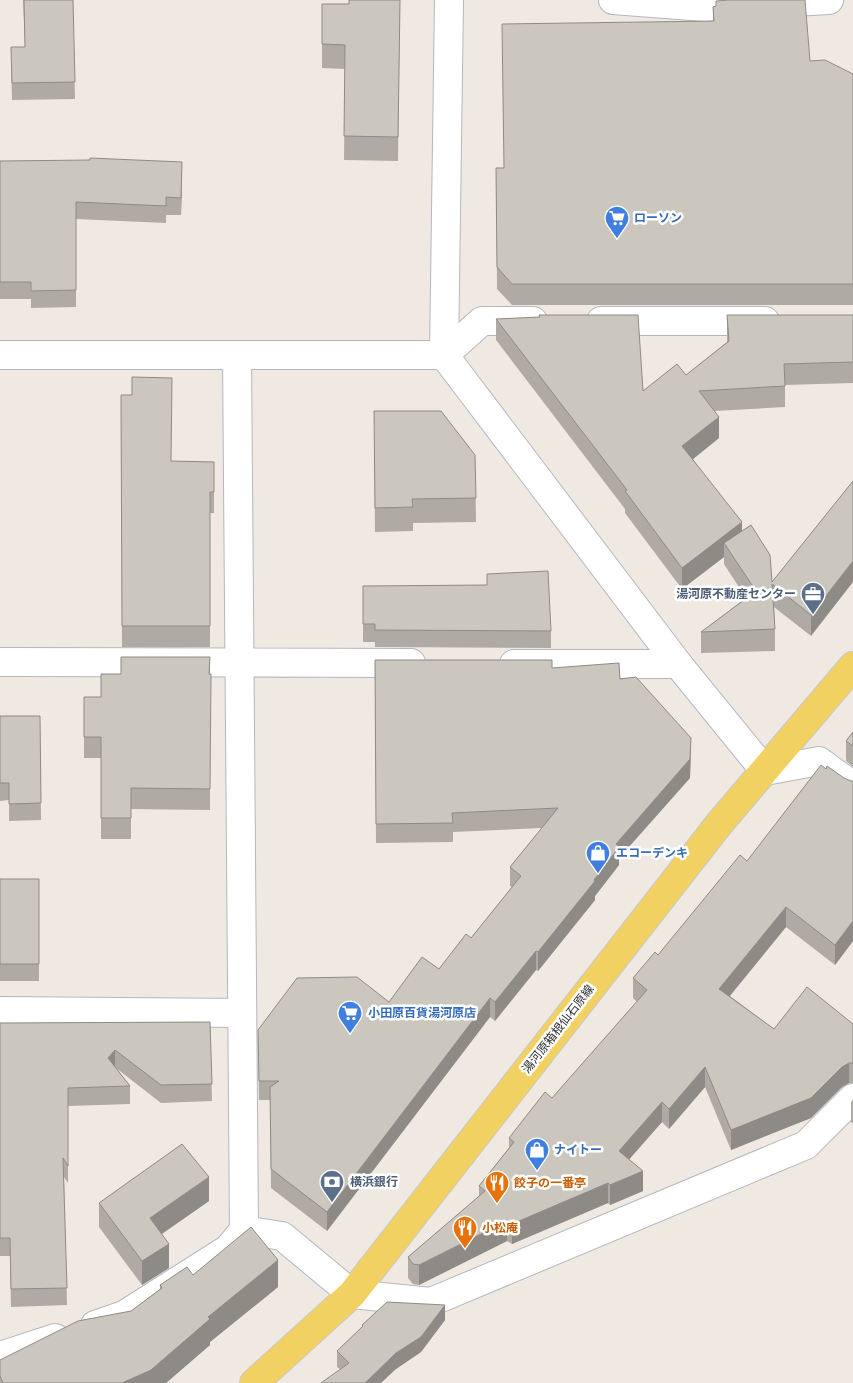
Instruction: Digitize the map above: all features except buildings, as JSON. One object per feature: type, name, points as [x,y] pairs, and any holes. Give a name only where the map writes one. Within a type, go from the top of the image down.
[{"type":"main road","name":"湯河原箱根仙石原線","points":[[254,1383],[352,1294],[713,831],[853,666]]},
{"type":"street","points":[[449,0],[444,355],[678,664],[765,770],[819,761],[853,786]]},
{"type":"street","points":[[613,0],[705,7],[829,0]]},
{"type":"street","points":[[0,355],[444,355],[482,321],[785,321]]},
{"type":"street","points":[[0,1356],[124,1315],[228,1249],[244,1230],[237,355]]},
{"type":"street","points":[[0,662],[438,663]]},
{"type":"street","points":[[487,664],[678,664]]},
{"type":"street","points":[[0,1011],[242,1013]]},
{"type":"street","points":[[244,1230],[282,1236],[352,1294],[431,1302],[806,1145],[853,1098]]},
{"type":"place","name":"ローソン","points":[[617,239]]},
{"type":"place","name":"湯河原不動産センター","points":[[813,615]]},
{"type":"place","name":"エコーデンキ","points":[[598,874]]},
{"type":"place","name":"小田原百貨湯河原店","points":[[350,1034]]},
{"type":"place","name":"ナイトー","points":[[537,1171]]},
{"type":"place","name":"横浜銀行","points":[[332,1203]]},
{"type":"place","name":"餃子の一番亭","points":[[497,1204]]},
{"type":"place","name":"小松庵","points":[[465,1249]]}]
